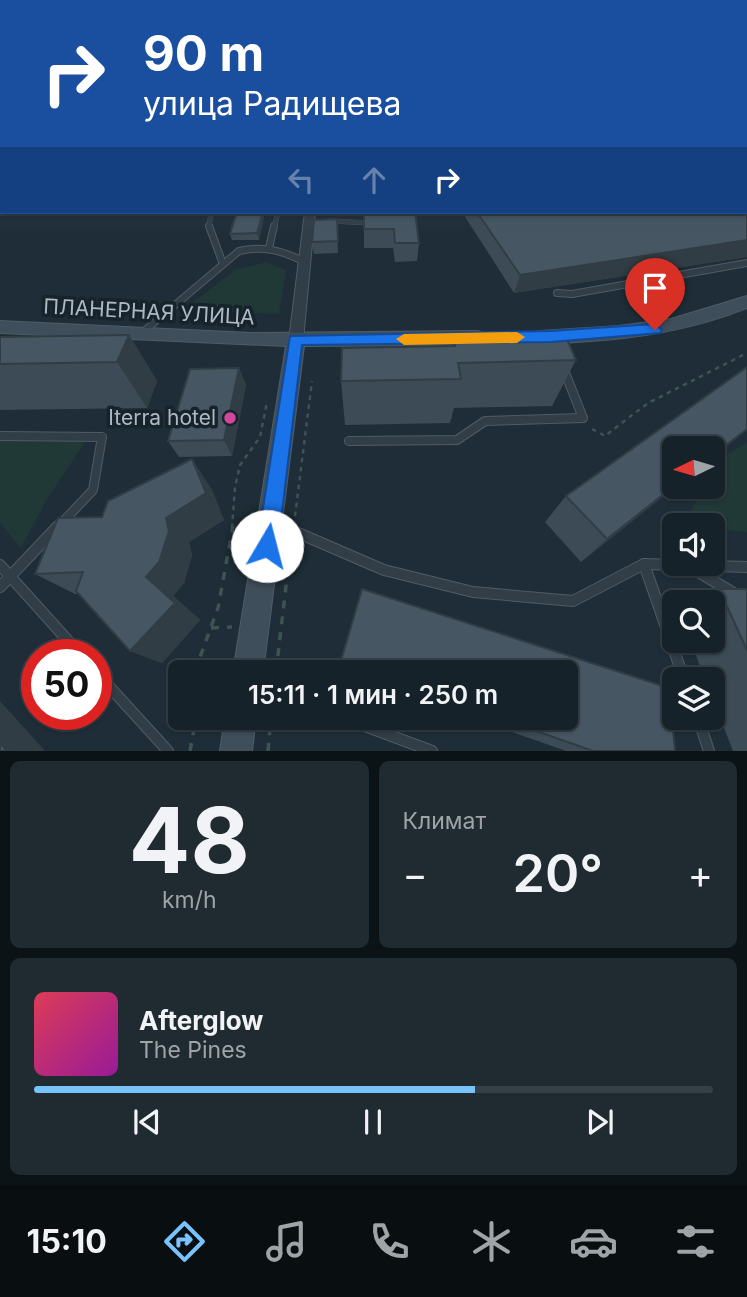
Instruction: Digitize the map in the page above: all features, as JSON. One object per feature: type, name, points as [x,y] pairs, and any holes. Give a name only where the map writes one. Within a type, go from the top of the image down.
[{"type":"main road","points":[[525,337],[553,342],[655,330],[713,317],[747,302]]},
{"type":"main road","name":"ПЛАНЕРНАЯ УЛИЦА","points":[[0,327],[296,340],[498,338]]},
{"type":"main road","points":[[250,660],[296,340]]},
{"type":"main road","points":[[236,751],[239,730]]},
{"type":"street","points":[[296,340],[310,216]]},
{"type":"lane","points":[[210,214],[209,233],[223,264]]},
{"type":"lane","points":[[269,248],[278,214]]},
{"type":"lane","points":[[310,216],[372,222]]},
{"type":"lane","points":[[140,335],[239,251],[269,248],[304,262]]},
{"type":"lane","points":[[557,293],[572,294],[747,263]]},
{"type":"lane","points":[[349,441],[457,440],[485,421],[583,418],[560,360]]},
{"type":"lane","points":[[0,436],[102,437],[93,490],[0,587]]},
{"type":"lane","points":[[271,521],[384,570],[473,592],[573,601],[644,564],[662,564]]},
{"type":"lane","points":[[644,564],[680,667]]},
{"type":"lane","points":[[0,565],[66,639]]},
{"type":"lane","points":[[725,566],[747,567]]},
{"type":"lane","points":[[705,576],[747,601]]},
{"type":"lane","points":[[112,690],[167,751]]},
{"type":"lane","points":[[375,730],[432,751]]},
{"type":"lane","points":[[702,730],[709,751]]},
{"type":"path","points":[[573,419],[605,436],[649,403],[700,379],[734,357],[747,353]]},
{"type":"path","points":[[199,660],[218,608],[235,513],[234,487],[240,465],[260,438],[268,393]]},
{"type":"path","points":[[191,751],[194,730]]},
{"type":"path","points":[[268,751],[270,730]]},
{"type":"green space","points":[[267,262],[286,270],[279,314],[183,310],[235,270]]},
{"type":"green space","points":[[0,440],[85,442],[46,501],[21,548],[0,523]]},
{"type":"green space","points":[[747,442],[747,532],[725,530],[725,513],[690,513],[697,499],[725,499],[726,455]]},
{"type":"building","points":[[236,214],[262,214],[257,233],[230,234]]},
{"type":"building","points":[[364,214],[415,214],[419,243],[395,243],[394,229],[364,229]]},
{"type":"building","points":[[478,214],[747,214],[747,240],[520,275]]},
{"type":"building","points":[[337,219],[338,241],[312,242],[314,220]]},
{"type":"building","points":[[564,332],[576,360],[458,363],[461,379],[341,381],[342,348],[455,346],[453,333]]},
{"type":"building","points":[[129,335],[117,362],[0,364],[0,337]]},
{"type":"building","points":[[747,367],[747,429],[725,446],[725,436],[662,436],[662,495],[607,539],[566,496]]},
{"type":"building","points":[[239,368],[224,440],[168,441],[190,369]]},
{"type":"building","points":[[192,459],[206,493],[166,518],[169,531],[159,562],[146,577],[175,603],[130,651],[76,591],[83,572],[35,574],[58,518],[102,517],[108,501]]},
{"type":"building","points":[[362,589],[662,686],[662,730],[673,730],[675,751],[593,751],[533,730],[578,730],[578,660],[341,660]]},
{"type":"building","points":[[747,589],[747,650],[725,602],[725,590],[719,590]]},
{"type":"slow traffic","points":[[404,339],[517,337]]},
{"type":"place","name":"Iterra hotel","points":[[230,418]]},
{"type":"route","points":[[267,546],[296,340],[446,339],[655,330]]}]
